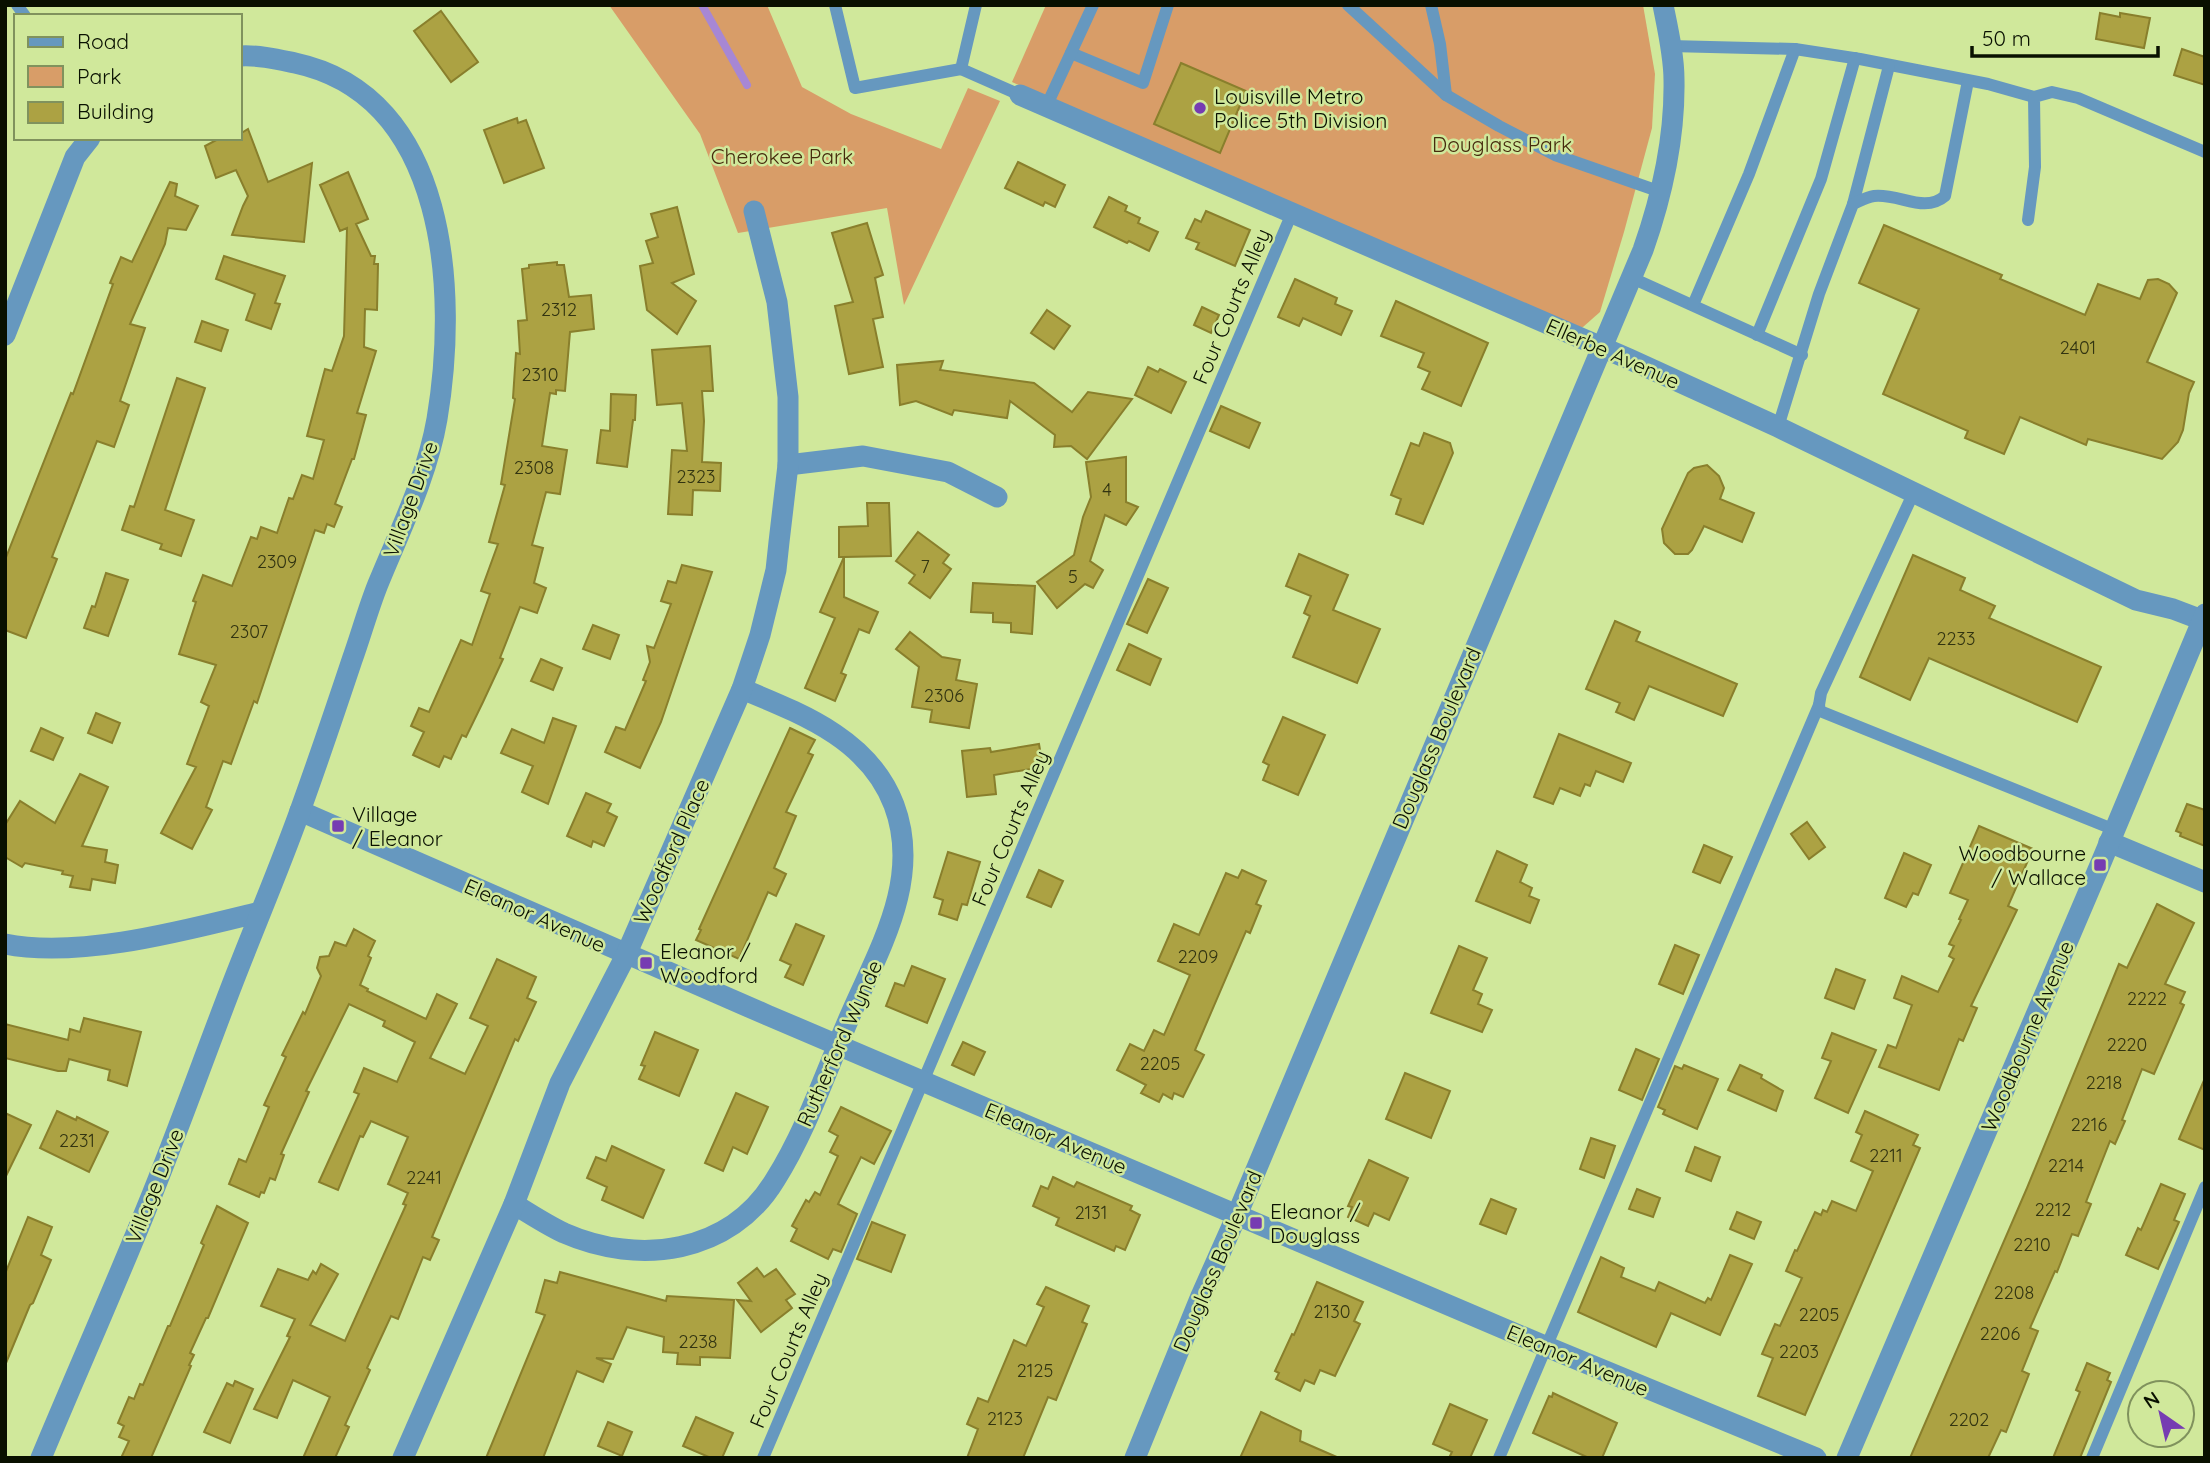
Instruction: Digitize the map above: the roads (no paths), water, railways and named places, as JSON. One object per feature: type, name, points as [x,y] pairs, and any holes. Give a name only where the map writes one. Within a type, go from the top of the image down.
[{"type":"street","name":"Douglass Boulevard","points":[[1135,1458],[1632,278],[1655,217],[1669,155],[1674,79],[1663,5]]},
{"type":"street","name":"Village Drive","points":[[41,1458],[148,1206],[300,811],[377,587],[417,492],[428,458],[443,379],[446,337],[444,266],[438,224],[423,178],[402,139],[376,105],[330,73],[268,57],[242,56]]},
{"type":"street","name":"Ellerbe Avenue","points":[[1020,95],[1778,427],[2136,600],[2204,617]]},
{"type":"street","points":[[5,335],[75,157],[88,140]]},
{"type":"street","name":"Woodford Place","points":[[403,1458],[513,1204],[560,1083],[626,955],[742,689],[760,635],[776,570],[788,465],[788,397],[777,302],[754,211]]},
{"type":"street","points":[[788,465],[863,456],[948,472],[997,497]]},
{"type":"street","name":"Woodbourne Avenue","points":[[1847,1458],[2204,617]]},
{"type":"street","name":"Rutherford Wynde","points":[[513,1204],[562,1233],[610,1248],[636,1251],[678,1249],[696,1245],[718,1235],[755,1207],[775,1182],[810,1115],[895,911],[902,884],[904,851],[901,827],[887,790],[874,771],[842,738],[795,711],[742,689]]},
{"type":"street","name":"Eleanor Avenue","points":[[300,811],[921,1081],[1547,1347],[1816,1458]]},
{"type":"street","points":[[2112,836],[2205,882]]},
{"type":"street","points":[[5,944],[45,948],[92,945],[171,933],[260,912]]},
{"type":"lane","points":[[835,5],[855,88],[961,69],[1020,95]]},
{"type":"lane","points":[[961,69],[976,5]]},
{"type":"lane","points":[[1046,107],[1093,5]]},
{"type":"lane","points":[[1071,53],[1143,83],[1168,5]]},
{"type":"lane","points":[[1348,5],[1446,94],[1499,126],[1555,155],[1661,192]]},
{"type":"lane","points":[[1431,5],[1440,44],[1446,94]]},
{"type":"lane","points":[[1670,46],[1795,49],[1855,58],[2034,97],[2052,92],[2078,98],[2205,152]]},
{"type":"lane","points":[[1693,305],[1749,174],[1795,49]]},
{"type":"lane","points":[[1758,335],[1821,180],[1855,58]]},
{"type":"lane","points":[[1778,427],[1819,294],[1853,204],[1889,66]]},
{"type":"lane","points":[[1853,204],[1874,197],[1902,198],[1922,205],[1937,203],[1945,196],[1968,81]]},
{"type":"lane","points":[[2028,219],[2035,167],[2034,97]]},
{"type":"lane","name":"Four Courts Alley","points":[[763,1458],[1292,213]]},
{"type":"lane","points":[[1632,278],[1802,355]]},
{"type":"lane","points":[[1499,1458],[1819,705],[1821,693],[1913,494]]},
{"type":"lane","points":[[1819,705],[1820,711],[1827,715],[2112,836]]},
{"type":"lane","points":[[2092,1458],[2205,1187]]},
{"type":"waterway","points":[[702,5],[747,85]]},
{"type":"place","name":"Louisville Metro Police 5th Division","points":[[1200,108]]},
{"type":"place","name":"Village / Eleanor","points":[[338,826]]},
{"type":"place","name":"Woodbourne / Wallace","points":[[2100,865]]},
{"type":"place","name":"Eleanor / Woodford","points":[[646,963]]},
{"type":"place","name":"Eleanor / Douglass","points":[[1256,1223]]},
{"type":"park label","name":"Douglass Park","points":[[1502,144]]},
{"type":"park label","name":"Cherokee Park","points":[[782,156]]}]
